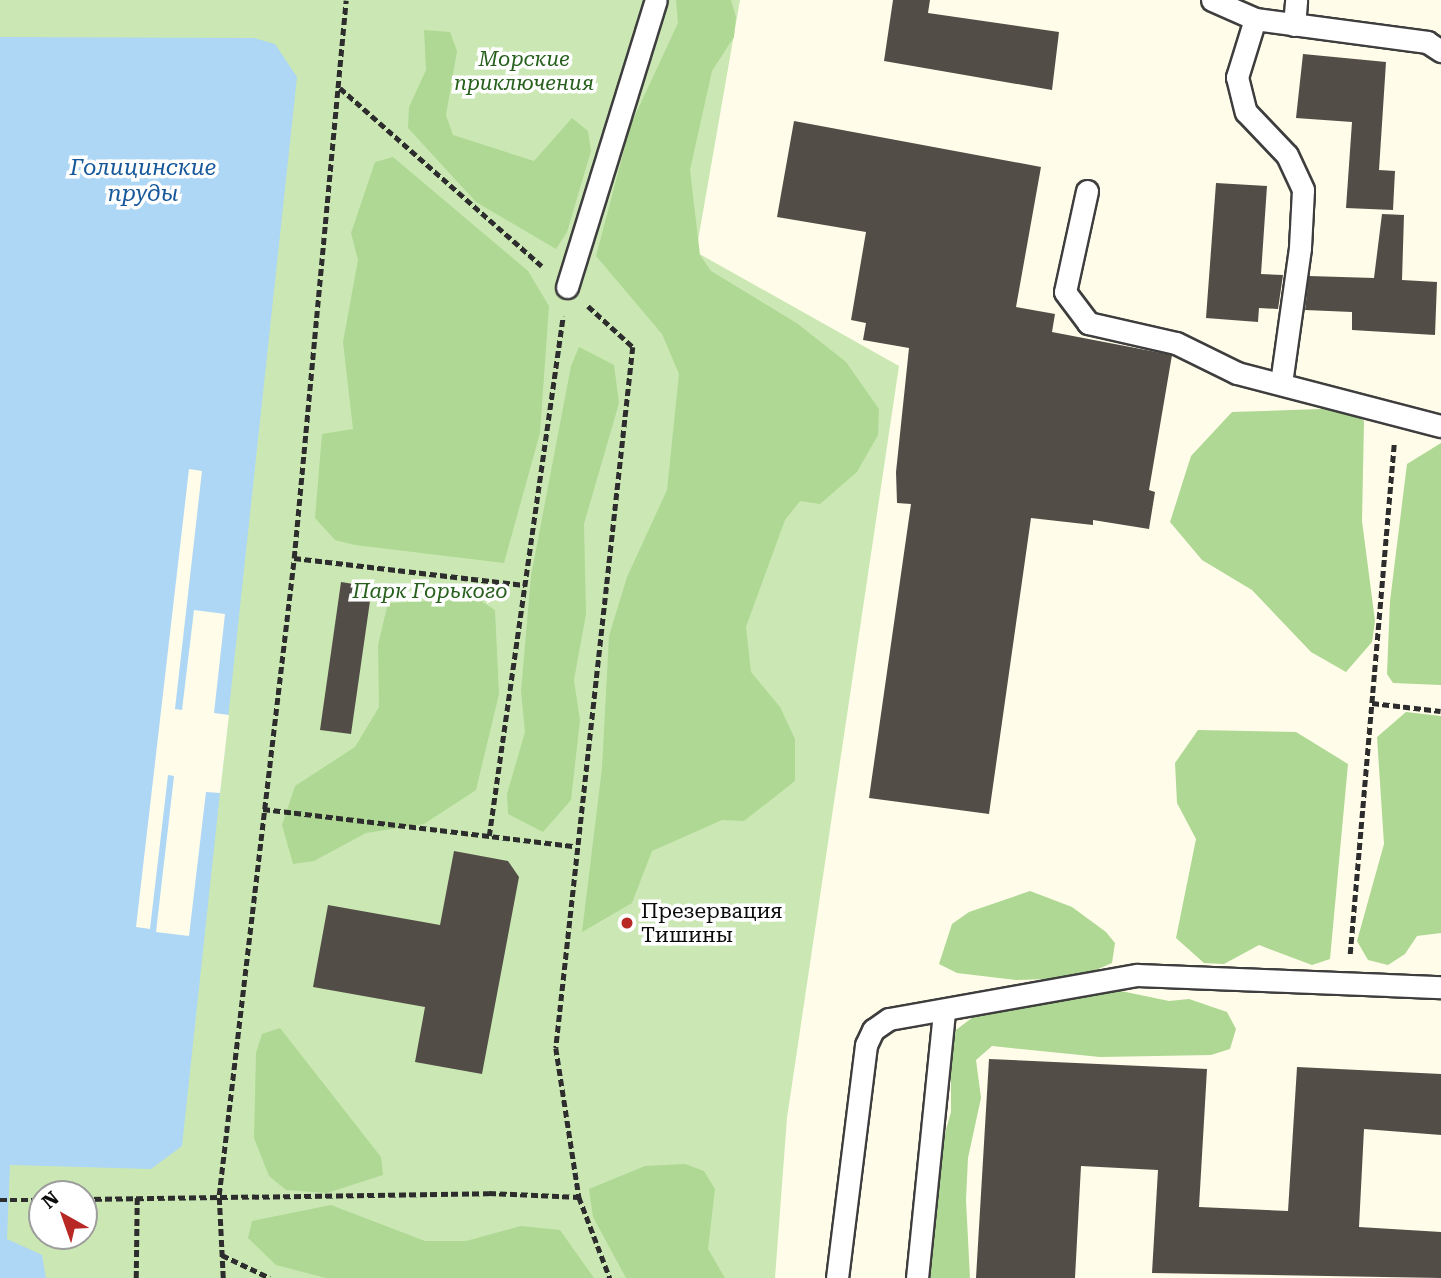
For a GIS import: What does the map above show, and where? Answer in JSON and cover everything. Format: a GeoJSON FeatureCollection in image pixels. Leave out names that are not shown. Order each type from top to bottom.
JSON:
{"type":"FeatureCollection","features":[{"type":"Feature","properties":{"kind":"lane"},"geometry":{"type":"LineString","coordinates":[[567,287],[656,0]]}},
{"type":"Feature","properties":{"kind":"lane"},"geometry":{"type":"LineString","coordinates":[[1212,0],[1255,19],[1427,42],[1441,51]]}},
{"type":"Feature","properties":{"kind":"lane"},"geometry":{"type":"LineString","coordinates":[[1294,25],[1296,0]]}},
{"type":"Feature","properties":{"kind":"lane"},"geometry":{"type":"LineString","coordinates":[[1255,19],[1237,77],[1246,112],[1287,155],[1303,190],[1300,248],[1281,384]]}},
{"type":"Feature","properties":{"kind":"lane"},"geometry":{"type":"LineString","coordinates":[[1087,191],[1066,292],[1088,323],[1176,343],[1237,373],[1441,426]]}},
{"type":"Feature","properties":{"kind":"lane"},"geometry":{"type":"LineString","coordinates":[[837,1278],[866,1045],[873,1030],[889,1019],[1138,975],[1441,987]]}},
{"type":"Feature","properties":{"kind":"lane"},"geometry":{"type":"LineString","coordinates":[[917,1278],[944,1010]]}},
{"type":"Feature","properties":{"kind":"path"},"geometry":{"type":"LineString","coordinates":[[223,1278],[219,1195],[262,809],[294,558],[340,88],[346,0]]}},
{"type":"Feature","properties":{"kind":"path"},"geometry":{"type":"LineString","coordinates":[[340,88],[633,347],[575,846],[556,1048],[579,1197],[610,1278]]}},
{"type":"Feature","properties":{"kind":"path"},"geometry":{"type":"LineString","coordinates":[[489,836],[567,287]]}},
{"type":"Feature","properties":{"kind":"path"},"geometry":{"type":"LineString","coordinates":[[1348,983],[1397,414]]}},
{"type":"Feature","properties":{"kind":"path"},"geometry":{"type":"LineString","coordinates":[[294,558],[524,585]]}},
{"type":"Feature","properties":{"kind":"path"},"geometry":{"type":"LineString","coordinates":[[1372,703],[1441,711]]}},
{"type":"Feature","properties":{"kind":"path"},"geometry":{"type":"LineString","coordinates":[[262,809],[575,846]]}},
{"type":"Feature","properties":{"kind":"path"},"geometry":{"type":"LineString","coordinates":[[98,1198],[489,1193],[579,1197]]}},
{"type":"Feature","properties":{"kind":"path"},"geometry":{"type":"LineString","coordinates":[[136,1278],[137,1197]]}},
{"type":"Feature","properties":{"kind":"path"},"geometry":{"type":"LineString","coordinates":[[0,1199],[28,1200]]}},
{"type":"Feature","properties":{"kind":"path"},"geometry":{"type":"LineString","coordinates":[[222,1255],[270,1278]]}},
{"type":"Feature","properties":{"kind":"green space","name":"Парк Горького"},"geometry":{"type":"Polygon","coordinates":[[[0,0],[740,0],[696,252],[899,366],[787,1118],[775,1278],[0,1278],[0,0]]]}},
{"type":"Feature","properties":{"kind":"green space"},"geometry":{"type":"Polygon","coordinates":[[[676,0],[731,0],[736,17],[734,37],[712,71],[690,170],[700,255],[711,271],[798,324],[846,362],[879,409],[878,435],[857,472],[820,504],[800,501],[785,520],[746,627],[751,672],[780,707],[795,739],[795,781],[744,821],[722,820],[652,851],[632,903],[582,932],[602,768],[609,636],[627,577],[667,490],[679,374],[662,334],[596,256],[631,124],[678,23],[676,0]]]}},
{"type":"Feature","properties":{"kind":"green space"},"geometry":{"type":"Polygon","coordinates":[[[424,30],[450,32],[457,51],[446,115],[453,135],[534,161],[572,118],[588,131],[591,151],[567,232],[556,249],[476,202],[408,128],[409,107],[426,70],[424,30]]]}},
{"type":"Feature","properties":{"kind":"green space"},"geometry":{"type":"Polygon","coordinates":[[[393,157],[528,271],[549,306],[540,433],[504,563],[355,545],[335,540],[315,518],[322,434],[353,429],[343,342],[358,260],[351,233],[375,162],[393,157]]]}},
{"type":"Feature","properties":{"kind":"green space"},"geometry":{"type":"Polygon","coordinates":[[[579,347],[614,365],[619,403],[584,524],[586,614],[574,680],[580,720],[571,800],[543,832],[508,814],[507,794],[525,732],[521,691],[531,576],[571,366],[579,347]]]}},
{"type":"Feature","properties":{"kind":"green space"},"geometry":{"type":"Polygon","coordinates":[[[1350,408],[1364,421],[1362,521],[1375,621],[1372,642],[1346,672],[1311,652],[1252,590],[1202,560],[1170,522],[1191,456],[1232,412],[1350,408]]]}},
{"type":"Feature","properties":{"kind":"green space"},"geometry":{"type":"Polygon","coordinates":[[[1441,443],[1441,685],[1393,683],[1387,674],[1390,601],[1407,464],[1441,443]]]}},
{"type":"Feature","properties":{"kind":"green space"},"geometry":{"type":"Polygon","coordinates":[[[478,599],[495,610],[499,694],[476,790],[424,824],[366,833],[314,861],[293,864],[282,825],[295,786],[355,747],[379,707],[378,645],[388,603],[478,599]]]}},
{"type":"Feature","properties":{"kind":"green space"},"geometry":{"type":"Polygon","coordinates":[[[1406,712],[1441,716],[1441,933],[1417,936],[1405,954],[1388,965],[1368,960],[1357,941],[1384,844],[1377,737],[1406,712]]]}},
{"type":"Feature","properties":{"kind":"green space"},"geometry":{"type":"Polygon","coordinates":[[[1198,730],[1296,732],[1348,764],[1330,959],[1312,965],[1259,945],[1224,964],[1204,963],[1176,938],[1196,839],[1177,803],[1175,763],[1198,730]]]}},
{"type":"Feature","properties":{"kind":"green space"},"geometry":{"type":"Polygon","coordinates":[[[1030,891],[1072,907],[1106,932],[1115,943],[1112,963],[1077,978],[1016,980],[957,973],[939,964],[952,924],[969,912],[1030,891]]]}},
{"type":"Feature","properties":{"kind":"green space"},"geometry":{"type":"Polygon","coordinates":[[[1116,990],[1169,1001],[1189,999],[1227,1012],[1236,1029],[1230,1049],[1211,1055],[1100,1057],[992,1046],[976,1060],[981,1098],[968,1158],[966,1200],[970,1278],[924,1278],[923,1211],[951,1112],[951,1052],[956,1030],[990,1004],[1116,990]]]}},
{"type":"Feature","properties":{"kind":"green space"},"geometry":{"type":"Polygon","coordinates":[[[280,1028],[381,1157],[383,1175],[327,1193],[286,1190],[269,1176],[254,1138],[256,1053],[262,1034],[280,1028]]]}},
{"type":"Feature","properties":{"kind":"green space"},"geometry":{"type":"Polygon","coordinates":[[[685,1164],[704,1171],[715,1189],[708,1249],[725,1278],[626,1278],[593,1217],[589,1189],[645,1166],[685,1164]]]}},
{"type":"Feature","properties":{"kind":"green space"},"geometry":{"type":"Polygon","coordinates":[[[331,1205],[425,1241],[466,1241],[521,1226],[560,1230],[594,1278],[326,1278],[276,1265],[248,1238],[252,1221],[331,1205]]]}},
{"type":"Feature","properties":{"kind":"water","name":"Голицинские пруды"},"geometry":{"type":"Polygon","coordinates":[[[0,37],[254,38],[275,44],[297,77],[182,1146],[151,1169],[10,1165],[7,1239],[42,1255],[46,1278],[0,1278],[0,37]]]}},
{"type":"Feature","properties":{"kind":"pier"},"geometry":{"type":"Polygon","coordinates":[[[189,469],[202,471],[175,709],[182,710],[194,610],[225,614],[214,713],[229,715],[220,793],[206,792],[189,936],[156,932],[174,776],[168,775],[150,929],[136,927],[189,469]]]}},
{"type":"Feature","properties":{"kind":"building"},"geometry":{"type":"Polygon","coordinates":[[[893,0],[930,0],[928,13],[1059,32],[1052,90],[884,61],[893,0]]]}},
{"type":"Feature","properties":{"kind":"building"},"geometry":{"type":"Polygon","coordinates":[[[1303,54],[1386,62],[1379,170],[1395,171],[1393,210],[1346,208],[1352,122],[1296,118],[1303,54]]]}},
{"type":"Feature","properties":{"kind":"building"},"geometry":{"type":"Polygon","coordinates":[[[794,121],[1041,167],[1016,307],[1055,314],[1052,332],[1172,355],[1149,490],[1155,492],[1149,529],[1093,520],[1093,525],[1031,518],[989,814],[869,798],[911,504],[897,503],[896,472],[909,348],[863,340],[866,323],[851,320],[866,232],[777,217],[794,121]]]}},
{"type":"Feature","properties":{"kind":"building"},"geometry":{"type":"Polygon","coordinates":[[[1216,183],[1267,186],[1261,274],[1283,275],[1278,309],[1259,308],[1258,322],[1206,318],[1216,183]]]}},
{"type":"Feature","properties":{"kind":"building"},"geometry":{"type":"Polygon","coordinates":[[[1382,214],[1404,215],[1402,280],[1437,282],[1435,335],[1352,330],[1352,312],[1305,310],[1309,276],[1374,278],[1382,214]]]}},
{"type":"Feature","properties":{"kind":"building"},"geometry":{"type":"Polygon","coordinates":[[[341,582],[372,587],[351,734],[320,730],[341,582]]]}},
{"type":"Feature","properties":{"kind":"building"},"geometry":{"type":"Polygon","coordinates":[[[454,851],[508,861],[519,877],[482,1074],[415,1062],[425,1007],[313,987],[328,905],[440,925],[454,851]]]}},
{"type":"Feature","properties":{"kind":"building"},"geometry":{"type":"Polygon","coordinates":[[[989,1059],[1207,1069],[1199,1207],[1288,1211],[1297,1067],[1441,1074],[1441,1135],[1364,1129],[1359,1227],[1441,1232],[1441,1278],[1152,1273],[1158,1170],[1081,1166],[1075,1278],[976,1278],[989,1059]]]}},
{"type":"Feature","properties":{"kind":"place","name":"Презервация Тишины"},"geometry":{"type":"Point","coordinates":[627,923]}},
{"type":"Feature","properties":{"kind":"park label","name":"Морские приключения"},"geometry":{"type":"Point","coordinates":[524,71]}}]}
